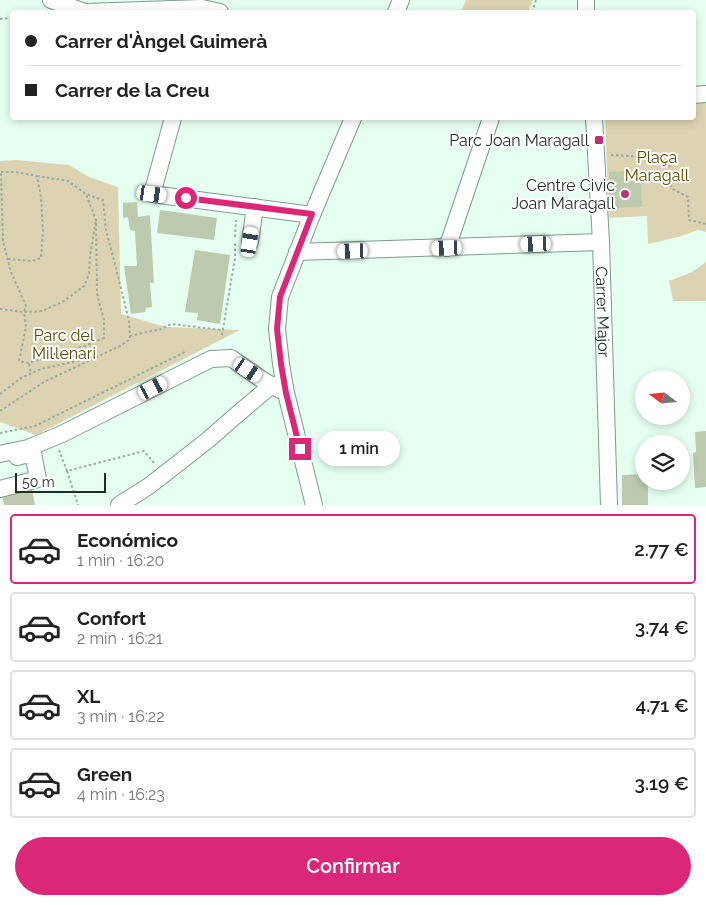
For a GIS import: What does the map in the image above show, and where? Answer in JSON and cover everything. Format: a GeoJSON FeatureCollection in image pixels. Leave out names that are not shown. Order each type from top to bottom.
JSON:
{"type":"FeatureCollection","features":[{"type":"Feature","properties":{"kind":"street"},"geometry":{"type":"LineString","coordinates":[[51,0],[80,10]]}},
{"type":"Feature","properties":{"kind":"street"},"geometry":{"type":"LineString","coordinates":[[133,10],[203,7]]}},
{"type":"Feature","properties":{"kind":"street"},"geometry":{"type":"LineString","coordinates":[[172,120],[152,194],[312,214]]}},
{"type":"Feature","properties":{"kind":"street"},"geometry":{"type":"LineString","coordinates":[[314,505],[279,389],[281,364],[277,329],[280,297],[312,214],[352,120]]}},
{"type":"Feature","properties":{"kind":"street"},"geometry":{"type":"LineString","coordinates":[[447,248],[490,120]]}},
{"type":"Feature","properties":{"kind":"street","name":"Carrer Major"},"geometry":{"type":"LineString","coordinates":[[594,120],[609,505]]}},
{"type":"Feature","properties":{"kind":"street"},"geometry":{"type":"LineString","coordinates":[[254,241],[260,208]]}},
{"type":"Feature","properties":{"kind":"street"},"geometry":{"type":"LineString","coordinates":[[297,252],[600,242]]}},
{"type":"Feature","properties":{"kind":"street"},"geometry":{"type":"LineString","coordinates":[[0,454],[28,448],[62,434],[134,391],[211,359],[231,358],[279,389]]}},
{"type":"Feature","properties":{"kind":"street"},"geometry":{"type":"LineString","coordinates":[[120,505],[279,389]]}},
{"type":"Feature","properties":{"kind":"street"},"geometry":{"type":"LineString","coordinates":[[0,461],[33,453],[38,479],[0,489]]}},
{"type":"Feature","properties":{"kind":"path"},"geometry":{"type":"LineString","coordinates":[[596,156],[669,158],[671,188],[688,196],[689,220],[706,224]]}},
{"type":"Feature","properties":{"kind":"path"},"geometry":{"type":"LineString","coordinates":[[0,411],[44,382],[120,346],[130,339],[129,321],[106,230],[103,200],[86,194],[68,181],[15,172],[0,172],[3,241],[11,272],[26,306],[24,312],[26,327],[19,361],[29,362],[85,346],[104,338],[104,320],[97,294],[96,220],[86,194]]}},
{"type":"Feature","properties":{"kind":"path"},"geometry":{"type":"LineString","coordinates":[[8,259],[32,261],[41,258],[43,230],[41,197],[37,176]]}},
{"type":"Feature","properties":{"kind":"path"},"geometry":{"type":"LineString","coordinates":[[222,335],[235,258],[236,205]]}},
{"type":"Feature","properties":{"kind":"path"},"geometry":{"type":"LineString","coordinates":[[0,309],[24,312],[42,311],[64,301],[84,286],[89,274],[96,220]]}},
{"type":"Feature","properties":{"kind":"path"},"geometry":{"type":"LineString","coordinates":[[130,336],[161,329],[171,324],[222,330]]}},
{"type":"Feature","properties":{"kind":"path"},"geometry":{"type":"LineString","coordinates":[[0,432],[35,426],[185,352]]}},
{"type":"Feature","properties":{"kind":"path"},"geometry":{"type":"LineString","coordinates":[[0,394],[20,378],[41,369],[96,357]]}},
{"type":"Feature","properties":{"kind":"path"},"geometry":{"type":"LineString","coordinates":[[29,362],[31,374]]}},
{"type":"Feature","properties":{"kind":"path"},"geometry":{"type":"LineString","coordinates":[[57,445],[78,505]]}},
{"type":"Feature","properties":{"kind":"path"},"geometry":{"type":"LineString","coordinates":[[67,471],[144,450],[163,474]]}},
{"type":"Feature","properties":{"kind":"green space"},"geometry":{"type":"Polygon","coordinates":[[[466,0],[533,0],[529,10],[462,10],[466,0]]]}},
{"type":"Feature","properties":{"kind":"green space","name":"Plaça Maragall"},"geometry":{"type":"Polygon","coordinates":[[[696,100],[706,100],[706,232],[698,230],[648,244],[647,216],[609,218],[605,120],[696,120],[696,100]]]}},
{"type":"Feature","properties":{"kind":"green space","name":"Parc del Mil·lenari"},"geometry":{"type":"Polygon","coordinates":[[[16,160],[69,165],[89,177],[118,187],[121,314],[166,327],[240,330],[36,435],[0,422],[0,161],[16,160]]]}},
{"type":"Feature","properties":{"kind":"green space"},"geometry":{"type":"Polygon","coordinates":[[[706,262],[706,301],[673,301],[669,281],[692,272],[706,262]]]}},
{"type":"Feature","properties":{"kind":"building","name":"Centre Civic Joan Maragall"},"geometry":{"type":"Polygon","coordinates":[[[640,170],[642,207],[610,208],[609,172],[640,170]]]}},
{"type":"Feature","properties":{"kind":"building"},"geometry":{"type":"Polygon","coordinates":[[[137,202],[138,217],[150,215],[154,283],[150,283],[152,307],[146,308],[145,312],[131,314],[124,266],[137,266],[135,231],[130,230],[128,217],[123,218],[123,203],[137,202]]]}},
{"type":"Feature","properties":{"kind":"building"},"geometry":{"type":"Polygon","coordinates":[[[160,210],[217,218],[214,240],[157,233],[160,210]]]}},
{"type":"Feature","properties":{"kind":"building"},"geometry":{"type":"Polygon","coordinates":[[[195,250],[230,255],[220,324],[197,320],[198,313],[185,312],[195,250]]]}},
{"type":"Feature","properties":{"kind":"building"},"geometry":{"type":"Polygon","coordinates":[[[706,431],[706,487],[695,488],[693,453],[696,452],[695,432],[706,431]]]}},
{"type":"Feature","properties":{"kind":"building"},"geometry":{"type":"Polygon","coordinates":[[[635,474],[635,490],[648,490],[648,505],[622,505],[622,475],[635,474]]]}},
{"type":"Feature","properties":{"kind":"building"},"geometry":{"type":"Polygon","coordinates":[[[31,484],[35,505],[4,505],[2,492],[31,484]]]}},
{"type":"Feature","properties":{"kind":"place","name":"Parc Joan Maragall"},"geometry":{"type":"Point","coordinates":[599,140]}},
{"type":"Feature","properties":{"kind":"place","name":"Centre Civic Joan Maragall"},"geometry":{"type":"Point","coordinates":[625,194]}},
{"type":"Feature","properties":{"kind":"route"},"geometry":{"type":"LineString","coordinates":[[186,198],[312,214],[280,297],[277,329],[286,393],[300,449]]}}]}
